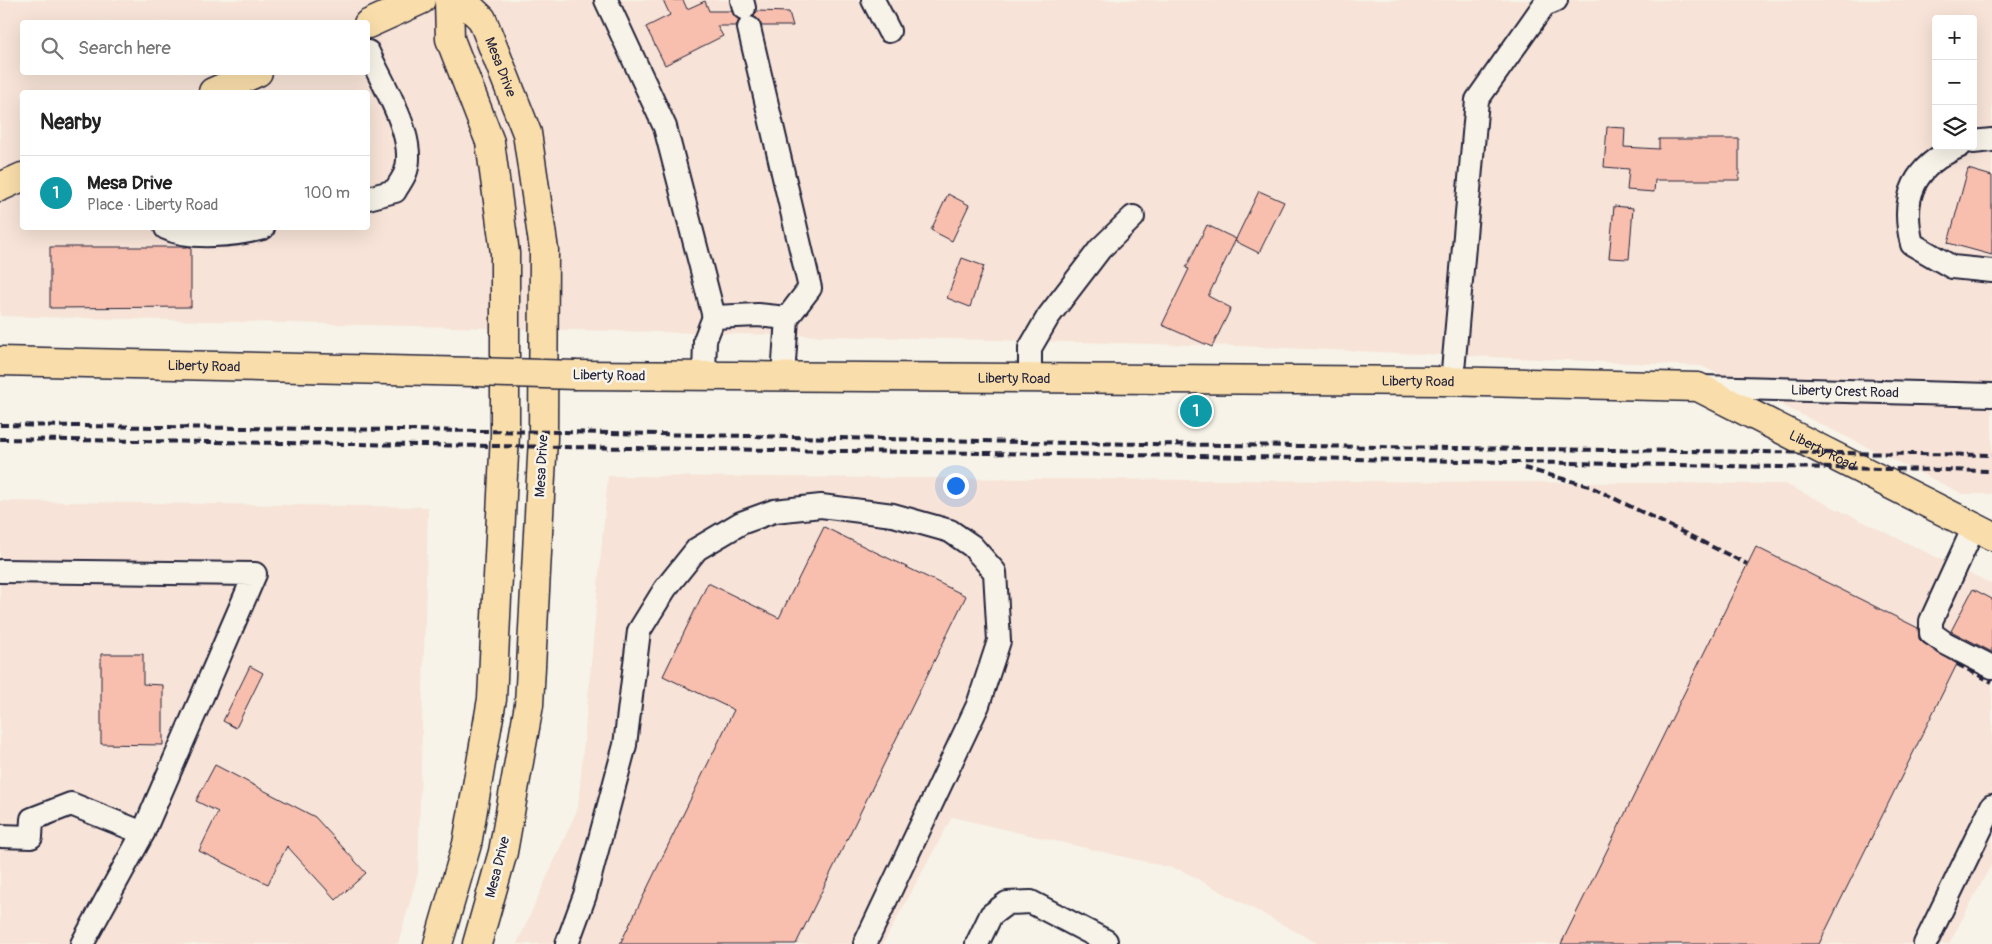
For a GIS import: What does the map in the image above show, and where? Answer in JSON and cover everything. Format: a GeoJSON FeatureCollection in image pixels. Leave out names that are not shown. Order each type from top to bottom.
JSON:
{"type":"FeatureCollection","features":[{"type":"Feature","properties":{"kind":"main road"},"geometry":{"type":"LineString","coordinates":[[370,23],[421,0]]}},
{"type":"Feature","properties":{"kind":"main road"},"geometry":{"type":"LineString","coordinates":[[438,944],[467,844],[492,699],[505,434],[506,252],[490,142],[450,39],[449,0]]}},
{"type":"Feature","properties":{"kind":"main road","name":"Mesa Drive"},"geometry":{"type":"LineString","coordinates":[[462,0],[482,19],[527,133],[544,250],[543,438],[529,705],[503,852],[477,944]]}},
{"type":"Feature","properties":{"kind":"main road"},"geometry":{"type":"LineString","coordinates":[[218,90],[251,75]]}},
{"type":"Feature","properties":{"kind":"main road"},"geometry":{"type":"LineString","coordinates":[[0,187],[20,178]]}},
{"type":"Feature","properties":{"kind":"main road","name":"Liberty Road"},"geometry":{"type":"LineString","coordinates":[[0,362],[704,376],[1452,382],[1698,387],[1983,531]]}},
{"type":"Feature","properties":{"kind":"street"},"geometry":{"type":"LineString","coordinates":[[606,0],[665,127],[714,317],[705,340],[704,376]]}},
{"type":"Feature","properties":{"kind":"street"},"geometry":{"type":"LineString","coordinates":[[872,0],[889,31]]}},
{"type":"Feature","properties":{"kind":"street"},"geometry":{"type":"LineString","coordinates":[[1452,382],[1477,100],[1544,5],[1556,0]]}},
{"type":"Feature","properties":{"kind":"street"},"geometry":{"type":"LineString","coordinates":[[745,12],[810,288],[787,318],[783,376]]}},
{"type":"Feature","properties":{"kind":"street"},"geometry":{"type":"LineString","coordinates":[[370,56],[398,116],[408,150],[406,171],[395,191],[370,197]]}},
{"type":"Feature","properties":{"kind":"street"},"geometry":{"type":"LineString","coordinates":[[1977,142],[1992,140]]}},
{"type":"Feature","properties":{"kind":"street"},"geometry":{"type":"LineString","coordinates":[[1951,150],[1939,155],[1921,171],[1913,186],[1907,225],[1912,244],[1952,267],[1992,271]]}},
{"type":"Feature","properties":{"kind":"street"},"geometry":{"type":"LineString","coordinates":[[1030,379],[1030,348],[1048,318],[1100,249],[1133,217]]}},
{"type":"Feature","properties":{"kind":"street"},"geometry":{"type":"LineString","coordinates":[[170,230],[179,234],[243,233],[255,230]]}},
{"type":"Feature","properties":{"kind":"street"},"geometry":{"type":"LineString","coordinates":[[714,317],[758,315],[787,318]]}},
{"type":"Feature","properties":{"kind":"street","name":"Liberty Crest Road"},"geometry":{"type":"LineString","coordinates":[[1698,387],[1992,395]]}},
{"type":"Feature","properties":{"kind":"street"},"geometry":{"type":"LineString","coordinates":[[567,944],[585,895],[625,745],[639,630],[666,588],[696,549],[741,523],[774,511],[821,506],[893,514],[950,531],[972,546],[995,572],[999,641],[978,705],[865,944]]}},
{"type":"Feature","properties":{"kind":"street"},"geometry":{"type":"LineString","coordinates":[[1983,531],[1931,622],[1931,633],[1945,643],[1992,667]]}},
{"type":"Feature","properties":{"kind":"street"},"geometry":{"type":"LineString","coordinates":[[0,571],[255,574],[143,833],[82,944]]}},
{"type":"Feature","properties":{"kind":"street"},"geometry":{"type":"LineString","coordinates":[[0,836],[30,836],[32,820],[71,804],[143,833]]}},
{"type":"Feature","properties":{"kind":"street"},"geometry":{"type":"LineString","coordinates":[[1925,944],[1992,806]]}},
{"type":"Feature","properties":{"kind":"street"},"geometry":{"type":"LineString","coordinates":[[977,944],[991,915],[1007,903],[1015,902],[1031,902],[1107,943]]}},
{"type":"Feature","properties":{"kind":"shaded area"},"geometry":{"type":"Polygon","coordinates":[[[0,0],[1992,0],[1992,494],[1963,494],[1702,366],[1239,346],[0,316],[0,0]]]}},
{"type":"Feature","properties":{"kind":"shaded area"},"geometry":{"type":"Polygon","coordinates":[[[608,476],[1785,484],[1992,584],[1992,863],[1949,944],[1319,944],[1181,870],[952,817],[883,944],[517,944],[578,808],[608,476]]]}},
{"type":"Feature","properties":{"kind":"shaded area"},"geometry":{"type":"Polygon","coordinates":[[[0,501],[428,507],[418,873],[398,944],[0,944],[0,501]]]}},
{"type":"Feature","properties":{"kind":"building"},"geometry":{"type":"Polygon","coordinates":[[[663,0],[683,0],[687,9],[705,1],[709,11],[731,11],[739,20],[736,26],[717,26],[723,36],[665,65],[646,27],[670,15],[663,0]]]}},
{"type":"Feature","properties":{"kind":"building"},"geometry":{"type":"Polygon","coordinates":[[[757,11],[789,12],[793,26],[762,26],[754,16],[757,11]]]}},
{"type":"Feature","properties":{"kind":"building"},"geometry":{"type":"Polygon","coordinates":[[[1607,127],[1625,128],[1624,147],[1659,149],[1659,139],[1739,139],[1739,180],[1655,180],[1654,192],[1627,190],[1629,169],[1604,167],[1607,127]]]}},
{"type":"Feature","properties":{"kind":"building"},"geometry":{"type":"Polygon","coordinates":[[[1968,169],[1992,176],[1992,255],[1948,243],[1968,169]]]}},
{"type":"Feature","properties":{"kind":"building"},"geometry":{"type":"Polygon","coordinates":[[[1259,191],[1284,202],[1259,253],[1235,241],[1259,191]]]}},
{"type":"Feature","properties":{"kind":"building"},"geometry":{"type":"Polygon","coordinates":[[[948,194],[969,205],[952,241],[931,230],[948,194]]]}},
{"type":"Feature","properties":{"kind":"building"},"geometry":{"type":"Polygon","coordinates":[[[1614,206],[1633,208],[1629,259],[1609,258],[1614,206]]]}},
{"type":"Feature","properties":{"kind":"building"},"geometry":{"type":"Polygon","coordinates":[[[1207,225],[1236,239],[1208,296],[1231,308],[1212,347],[1162,325],[1189,269],[1186,268],[1207,225]]]}},
{"type":"Feature","properties":{"kind":"building"},"geometry":{"type":"Polygon","coordinates":[[[50,247],[191,247],[191,307],[50,308],[50,247]]]}},
{"type":"Feature","properties":{"kind":"building"},"geometry":{"type":"Polygon","coordinates":[[[962,258],[984,266],[970,307],[947,298],[962,258]]]}},
{"type":"Feature","properties":{"kind":"building"},"geometry":{"type":"Polygon","coordinates":[[[824,527],[966,596],[796,944],[620,944],[734,710],[663,676],[708,583],[779,618],[824,527]]]}},
{"type":"Feature","properties":{"kind":"building"},"geometry":{"type":"Polygon","coordinates":[[[1756,547],[1918,628],[1919,639],[1923,643],[1957,664],[1819,944],[1561,944],[1756,547]]]}},
{"type":"Feature","properties":{"kind":"building"},"geometry":{"type":"Polygon","coordinates":[[[1973,589],[1992,599],[1992,652],[1951,631],[1973,589]]]}},
{"type":"Feature","properties":{"kind":"building"},"geometry":{"type":"Polygon","coordinates":[[[101,654],[143,654],[143,684],[163,685],[163,745],[101,744],[101,654]]]}},
{"type":"Feature","properties":{"kind":"building"},"geometry":{"type":"Polygon","coordinates":[[[250,666],[263,673],[236,728],[223,721],[250,666]]]}},
{"type":"Feature","properties":{"kind":"building"},"geometry":{"type":"Polygon","coordinates":[[[215,765],[315,817],[366,873],[336,900],[287,846],[268,884],[199,851],[218,812],[196,801],[215,765]]]}},
{"type":"Feature","properties":{"kind":"railway"},"geometry":{"type":"LineString","coordinates":[[0,425],[562,432],[1071,443],[1992,455]]}},
{"type":"Feature","properties":{"kind":"railway"},"geometry":{"type":"LineString","coordinates":[[0,439],[1195,456],[1992,471]]}},
{"type":"Feature","properties":{"kind":"railway"},"geometry":{"type":"LineString","coordinates":[[1524,468],[1589,486],[1747,564]]}},
{"type":"Feature","properties":{"kind":"railway"},"geometry":{"type":"LineString","coordinates":[[1957,664],[1992,682]]}},
{"type":"Feature","properties":{"kind":"place","name":"Mesa Drive"},"geometry":{"type":"Point","coordinates":[1196,411]}}]}
